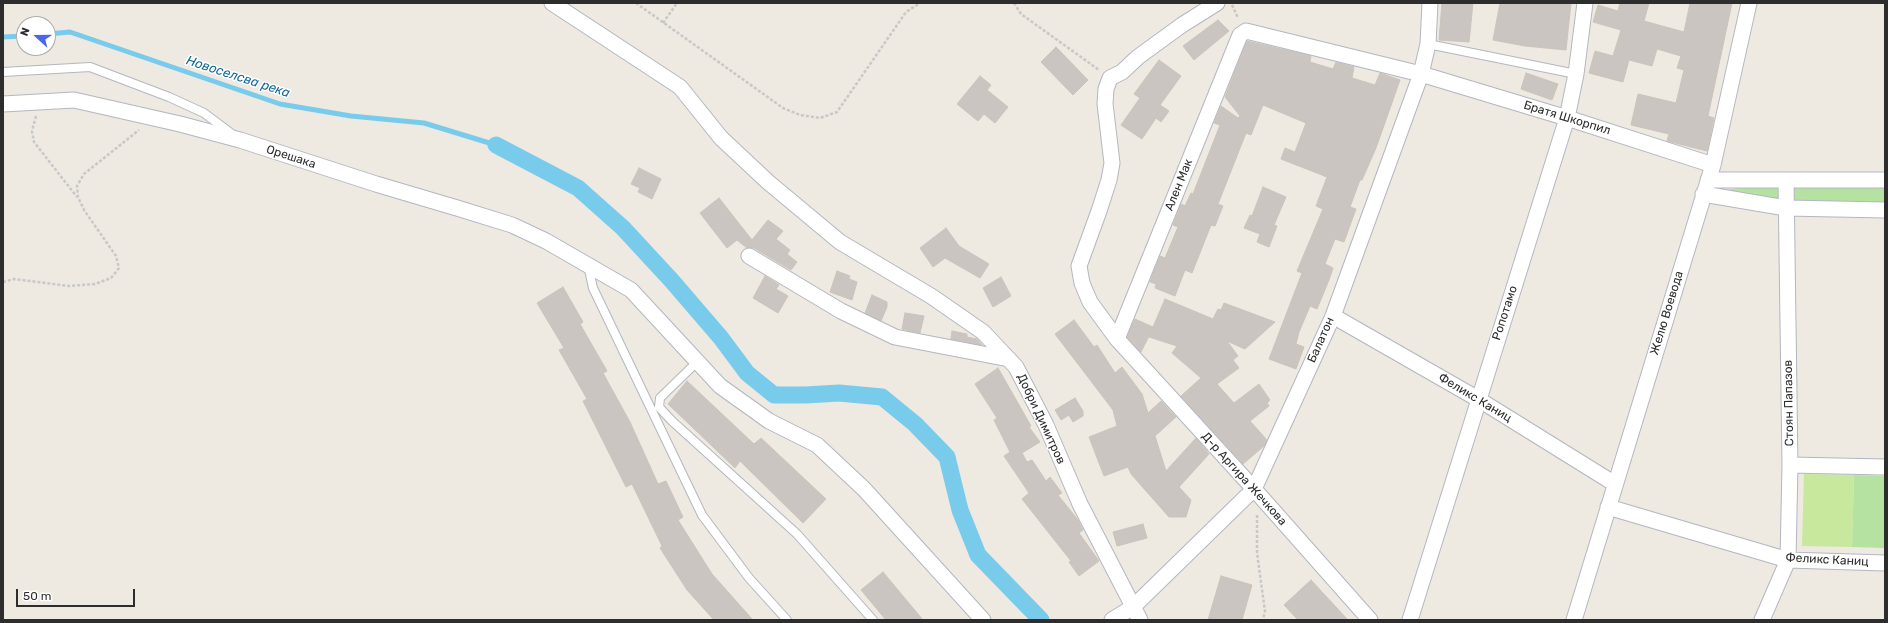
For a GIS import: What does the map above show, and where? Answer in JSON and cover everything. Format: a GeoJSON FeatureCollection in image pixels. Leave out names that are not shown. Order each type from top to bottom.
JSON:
{"type":"FeatureCollection","features":[{"type":"Feature","properties":{"kind":"street","name":"Добри Димитров"},"geometry":{"type":"LineString","coordinates":[[552,3],[680,87],[721,138],[768,182],[840,242],[931,296],[983,332],[1009,359],[1016,367],[1046,425],[1080,504],[1136,614]]}},
{"type":"Feature","properties":{"kind":"street"},"geometry":{"type":"LineString","coordinates":[[1110,78],[1122,72],[1138,57],[1182,25],[1217,3]]}},
{"type":"Feature","properties":{"kind":"street","name":"Балатон"},"geometry":{"type":"LineString","coordinates":[[1112,620],[1136,614],[1254,489],[1333,316],[1421,74],[1428,44],[1430,3]]}},
{"type":"Feature","properties":{"kind":"street","name":"Ропотамо"},"geometry":{"type":"LineString","coordinates":[[1410,620],[1567,118],[1576,74],[1585,3]]}},
{"type":"Feature","properties":{"kind":"street","name":"Желю Воевода"},"geometry":{"type":"LineString","coordinates":[[1574,620],[1713,165],[1749,3]]}},
{"type":"Feature","properties":{"kind":"street","name":"Братя Шкорпил"},"geometry":{"type":"LineString","coordinates":[[1244,32],[1251,31],[1421,74],[1567,118],[1713,165]]}},
{"type":"Feature","properties":{"kind":"street","name":"Ален Мак"},"geometry":{"type":"LineString","coordinates":[[1117,339],[1240,35],[1244,32]]}},
{"type":"Feature","properties":{"kind":"street","name":"Д-р Аргира Жечкова"},"geometry":{"type":"LineString","coordinates":[[1110,78],[1106,89],[1105,104],[1112,163],[1109,180],[1079,266],[1082,283],[1090,302],[1117,339],[1254,489],[1370,620]]}},
{"type":"Feature","properties":{"kind":"street","name":"Орешака"},"geometry":{"type":"LineString","coordinates":[[3,104],[74,100],[240,140],[512,226],[588,264],[631,290],[720,386],[769,421],[817,445],[864,489],[983,620]]}},
{"type":"Feature","properties":{"kind":"street"},"geometry":{"type":"LineString","coordinates":[[1708,180],[1885,180]]}},
{"type":"Feature","properties":{"kind":"street","name":"Стоян Папазов"},"geometry":{"type":"LineString","coordinates":[[1762,620],[1788,560],[1790,465],[1786,180]]}},
{"type":"Feature","properties":{"kind":"street"},"geometry":{"type":"LineString","coordinates":[[1703,194],[1786,208],[1885,210]]}},
{"type":"Feature","properties":{"kind":"street"},"geometry":{"type":"LineString","coordinates":[[749,256],[841,311],[895,337],[1009,359]]}},
{"type":"Feature","properties":{"kind":"street","name":"Феликс Каниц"},"geometry":{"type":"LineString","coordinates":[[1333,316],[1478,399],[1616,484]]}},
{"type":"Feature","properties":{"kind":"street"},"geometry":{"type":"LineString","coordinates":[[1790,465],[1885,467]]}},
{"type":"Feature","properties":{"kind":"street","name":"Феликс Каниц"},"geometry":{"type":"LineString","coordinates":[[1608,507],[1788,560],[1885,563]]}},
{"type":"Feature","properties":{"kind":"lane"},"geometry":{"type":"LineString","coordinates":[[1428,44],[1576,74]]}},
{"type":"Feature","properties":{"kind":"lane"},"geometry":{"type":"LineString","coordinates":[[3,72],[90,67],[169,97],[204,113],[240,140]]}},
{"type":"Feature","properties":{"kind":"lane"},"geometry":{"type":"LineString","coordinates":[[588,264],[593,288],[702,515],[749,578],[787,620]]}},
{"type":"Feature","properties":{"kind":"lane"},"geometry":{"type":"LineString","coordinates":[[698,361],[660,398],[659,406],[672,421],[797,534],[873,620]]}},
{"type":"Feature","properties":{"kind":"path"},"geometry":{"type":"LineString","coordinates":[[636,3],[783,108],[800,114],[820,118],[837,112],[906,12],[920,3]]}},
{"type":"Feature","properties":{"kind":"path"},"geometry":{"type":"LineString","coordinates":[[663,23],[677,3]]}},
{"type":"Feature","properties":{"kind":"path"},"geometry":{"type":"LineString","coordinates":[[1014,3],[1021,14],[1110,78]]}},
{"type":"Feature","properties":{"kind":"path"},"geometry":{"type":"LineString","coordinates":[[3,282],[14,279],[69,286],[95,284],[111,278],[119,268],[116,256],[78,197],[34,142],[32,131],[42,101]]}},
{"type":"Feature","properties":{"kind":"path"},"geometry":{"type":"LineString","coordinates":[[78,197],[77,186],[84,174],[153,118]]}},
{"type":"Feature","properties":{"kind":"path"},"geometry":{"type":"LineString","coordinates":[[1254,489],[1257,508],[1257,553],[1265,611],[1263,620]]}},
{"type":"Feature","properties":{"kind":"green space"},"geometry":{"type":"Polygon","coordinates":[[[1786,180],[1885,180],[1885,210],[1703,194],[1786,180]]]}},
{"type":"Feature","properties":{"kind":"green space"},"geometry":{"type":"Polygon","coordinates":[[[1804,474],[1854,475],[1852,547],[1802,546],[1804,474]]]}},
{"type":"Feature","properties":{"kind":"green space"},"geometry":{"type":"Polygon","coordinates":[[[1854,475],[1885,476],[1885,548],[1852,547],[1854,475]]]}},
{"type":"Feature","properties":{"kind":"building"},"geometry":{"type":"Polygon","coordinates":[[[1442,3],[1473,3],[1469,42],[1439,40],[1442,3]]]}},
{"type":"Feature","properties":{"kind":"building"},"geometry":{"type":"Polygon","coordinates":[[[1500,3],[1571,3],[1566,50],[1525,46],[1493,40],[1500,3]]]}},
{"type":"Feature","properties":{"kind":"building"},"geometry":{"type":"Polygon","coordinates":[[[1620,3],[1649,3],[1644,21],[1684,32],[1690,3],[1732,3],[1708,116],[1714,118],[1707,151],[1667,141],[1669,134],[1631,125],[1638,94],[1676,103],[1684,70],[1677,68],[1681,56],[1657,49],[1652,66],[1629,60],[1623,82],[1589,73],[1595,51],[1613,56],[1621,30],[1593,22],[1598,5],[1618,11],[1620,3]]]}},
{"type":"Feature","properties":{"kind":"building"},"geometry":{"type":"Polygon","coordinates":[[[1218,20],[1229,31],[1194,60],[1183,46],[1218,20]]]}},
{"type":"Feature","properties":{"kind":"building"},"geometry":{"type":"Polygon","coordinates":[[[1247,41],[1311,56],[1310,62],[1333,69],[1336,62],[1354,67],[1352,78],[1375,85],[1380,73],[1400,80],[1376,148],[1362,180],[1360,180],[1350,207],[1356,209],[1344,242],[1335,239],[1325,264],[1333,268],[1329,280],[1317,309],[1310,306],[1299,332],[1296,344],[1304,347],[1296,369],[1269,359],[1302,273],[1297,271],[1323,209],[1316,206],[1327,177],[1281,159],[1285,148],[1295,152],[1306,123],[1263,105],[1251,135],[1246,133],[1218,204],[1223,206],[1215,226],[1211,225],[1192,273],[1185,270],[1175,296],[1155,288],[1156,284],[1150,282],[1160,256],[1165,258],[1178,227],[1173,225],[1181,204],[1185,206],[1191,193],[1193,194],[1220,125],[1214,123],[1221,106],[1238,118],[1240,116],[1225,97],[1247,41]]]}},
{"type":"Feature","properties":{"kind":"building"},"geometry":{"type":"Polygon","coordinates":[[[1056,47],[1088,80],[1073,95],[1041,62],[1056,47]]]}},
{"type":"Feature","properties":{"kind":"building"},"geometry":{"type":"Polygon","coordinates":[[[1159,60],[1181,76],[1160,105],[1169,111],[1161,122],[1156,118],[1142,139],[1121,125],[1140,98],[1134,94],[1159,60]]]}},
{"type":"Feature","properties":{"kind":"building"},"geometry":{"type":"Polygon","coordinates":[[[1526,73],[1558,84],[1552,100],[1521,89],[1526,73]]]}},
{"type":"Feature","properties":{"kind":"building"},"geometry":{"type":"Polygon","coordinates":[[[980,76],[991,85],[987,90],[1008,107],[995,123],[984,114],[978,121],[957,104],[980,76]]]}},
{"type":"Feature","properties":{"kind":"building"},"geometry":{"type":"Polygon","coordinates":[[[639,168],[661,179],[652,199],[638,192],[640,188],[631,184],[639,168]]]}},
{"type":"Feature","properties":{"kind":"building"},"geometry":{"type":"Polygon","coordinates":[[[1263,187],[1286,197],[1274,225],[1277,226],[1269,247],[1257,242],[1260,234],[1244,228],[1250,215],[1252,216],[1263,187]]]}},
{"type":"Feature","properties":{"kind":"building"},"geometry":{"type":"Polygon","coordinates":[[[719,198],[752,240],[768,220],[783,231],[776,239],[790,250],[787,254],[797,262],[791,270],[754,248],[747,248],[737,240],[727,248],[700,213],[719,198]]]}},
{"type":"Feature","properties":{"kind":"building"},"geometry":{"type":"Polygon","coordinates":[[[946,228],[959,246],[989,264],[980,278],[945,258],[933,267],[920,248],[946,228]]]}},
{"type":"Feature","properties":{"kind":"building"},"geometry":{"type":"Polygon","coordinates":[[[837,271],[850,276],[849,279],[857,282],[852,300],[830,292],[837,271]]]}},
{"type":"Feature","properties":{"kind":"building"},"geometry":{"type":"Polygon","coordinates":[[[765,276],[779,285],[776,289],[788,296],[778,313],[753,298],[765,276]]]}},
{"type":"Feature","properties":{"kind":"building"},"geometry":{"type":"Polygon","coordinates":[[[1001,277],[1011,296],[993,307],[983,288],[1001,277]]]}},
{"type":"Feature","properties":{"kind":"building"},"geometry":{"type":"Polygon","coordinates":[[[563,287],[583,322],[580,324],[607,371],[603,373],[630,422],[658,484],[666,481],[683,517],[678,520],[712,574],[753,620],[714,620],[687,590],[660,548],[662,546],[632,484],[626,487],[583,401],[587,399],[559,350],[564,348],[537,303],[563,287]]]}},
{"type":"Feature","properties":{"kind":"building"},"geometry":{"type":"Polygon","coordinates":[[[872,295],[887,302],[887,307],[881,321],[865,313],[872,295]]]}},
{"type":"Feature","properties":{"kind":"building"},"geometry":{"type":"Polygon","coordinates":[[[1165,299],[1213,319],[1218,309],[1221,310],[1224,303],[1275,322],[1245,349],[1227,341],[1238,356],[1233,360],[1239,368],[1217,384],[1234,403],[1259,384],[1270,400],[1267,403],[1269,406],[1250,421],[1267,440],[1264,446],[1243,464],[1181,396],[1201,378],[1172,353],[1177,346],[1149,337],[1152,330],[1141,352],[1127,337],[1135,319],[1153,327],[1165,299]]]}},
{"type":"Feature","properties":{"kind":"building"},"geometry":{"type":"Polygon","coordinates":[[[905,313],[924,316],[920,333],[902,329],[905,313]]]}},
{"type":"Feature","properties":{"kind":"building"},"geometry":{"type":"Polygon","coordinates":[[[1074,320],[1094,347],[1097,345],[1115,373],[1122,367],[1142,394],[1148,413],[1161,401],[1176,417],[1155,436],[1166,471],[1196,438],[1209,454],[1179,487],[1191,500],[1186,517],[1169,517],[1131,474],[1128,467],[1104,476],[1089,437],[1117,426],[1113,410],[1055,334],[1074,320]]]}},
{"type":"Feature","properties":{"kind":"building"},"geometry":{"type":"Polygon","coordinates":[[[952,331],[967,334],[967,337],[977,339],[982,345],[951,339],[952,331]]]}},
{"type":"Feature","properties":{"kind":"building"},"geometry":{"type":"Polygon","coordinates":[[[998,368],[1031,426],[1029,427],[1040,442],[1022,453],[1027,462],[1032,460],[1046,481],[1050,477],[1062,493],[1058,495],[1078,520],[1083,530],[1079,533],[1099,561],[1079,576],[1069,562],[1071,561],[1022,499],[1029,493],[1004,456],[1010,452],[994,420],[997,418],[975,384],[998,368]]]}},
{"type":"Feature","properties":{"kind":"building"},"geometry":{"type":"Polygon","coordinates":[[[687,381],[754,444],[761,438],[826,499],[803,523],[740,461],[735,468],[668,404],[687,381]]]}},
{"type":"Feature","properties":{"kind":"building"},"geometry":{"type":"Polygon","coordinates":[[[1075,398],[1083,411],[1083,416],[1073,422],[1069,415],[1061,420],[1055,410],[1075,398]]]}},
{"type":"Feature","properties":{"kind":"building"},"geometry":{"type":"Polygon","coordinates":[[[1143,524],[1147,538],[1117,546],[1113,532],[1143,524]]]}},
{"type":"Feature","properties":{"kind":"building"},"geometry":{"type":"Polygon","coordinates":[[[883,572],[923,620],[886,620],[861,590],[883,572]]]}},
{"type":"Feature","properties":{"kind":"building"},"geometry":{"type":"Polygon","coordinates":[[[1221,576],[1252,585],[1242,620],[1208,620],[1221,576]]]}},
{"type":"Feature","properties":{"kind":"building"},"geometry":{"type":"Polygon","coordinates":[[[1311,580],[1348,620],[1298,620],[1284,605],[1311,580]]]}},
{"type":"Feature","properties":{"kind":"waterway","name":"Новоселсва река"},"geometry":{"type":"LineString","coordinates":[[56,33],[70,32],[280,104],[351,116],[424,123],[496,145]]}},
{"type":"Feature","properties":{"kind":"waterway","name":"Новоселсва река"},"geometry":{"type":"LineString","coordinates":[[3,37],[16,36]]}},
{"type":"Feature","properties":{"kind":"waterway"},"geometry":{"type":"LineString","coordinates":[[496,145],[578,188],[623,228],[672,281],[721,338],[747,373],[774,395],[839,393],[882,397],[915,424],[947,457],[960,510],[978,555],[1041,620]]}}]}
